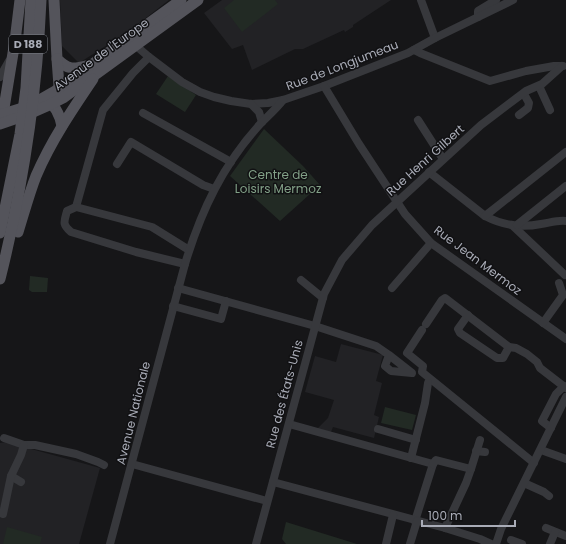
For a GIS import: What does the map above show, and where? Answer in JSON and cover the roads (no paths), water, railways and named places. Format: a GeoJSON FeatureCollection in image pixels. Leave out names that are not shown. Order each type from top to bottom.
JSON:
{"type":"FeatureCollection","features":[{"type":"Feature","properties":{"kind":"main road"},"geometry":{"type":"LineString","coordinates":[[3,118],[20,0]]}},
{"type":"Feature","properties":{"kind":"main road","name":"D 188"},"geometry":{"type":"LineString","coordinates":[[0,279],[8,249],[25,165],[26,88],[31,0]]}},
{"type":"Feature","properties":{"kind":"main road","name":"D 188"},"geometry":{"type":"LineString","coordinates":[[0,233],[36,82],[41,0]]}},
{"type":"Feature","properties":{"kind":"main road"},"geometry":{"type":"LineString","coordinates":[[3,118],[29,106],[48,101],[59,86],[54,0]]}},
{"type":"Feature","properties":{"kind":"main road","name":"Avenue de l'Europe"},"geometry":{"type":"LineString","coordinates":[[3,118],[73,91],[96,68],[181,0]]}},
{"type":"Feature","properties":{"kind":"main road","name":"Avenue de l'Europe"},"geometry":{"type":"LineString","coordinates":[[57,90],[135,45],[198,0]]}},
{"type":"Feature","properties":{"kind":"main road"},"geometry":{"type":"LineString","coordinates":[[57,59],[64,66],[69,68],[96,68]]}},
{"type":"Feature","properties":{"kind":"main road"},"geometry":{"type":"LineString","coordinates":[[8,249],[16,236],[36,176],[48,151],[96,68]]}},
{"type":"Feature","properties":{"kind":"main road"},"geometry":{"type":"LineString","coordinates":[[48,101],[59,114],[62,126]]}},
{"type":"Feature","properties":{"kind":"street"},"geometry":{"type":"LineString","coordinates":[[421,0],[435,38]]}},
{"type":"Feature","properties":{"kind":"street"},"geometry":{"type":"LineString","coordinates":[[478,17],[478,10],[496,0]]}},
{"type":"Feature","properties":{"kind":"street"},"geometry":{"type":"LineString","coordinates":[[414,50],[435,38],[513,0]]}},
{"type":"Feature","properties":{"kind":"street","name":"Rue de Longjumeau"},"geometry":{"type":"LineString","coordinates":[[135,45],[148,57],[182,82],[200,92],[220,98],[251,104],[283,100],[324,86],[414,50],[490,81],[526,71],[564,65]]}},
{"type":"Feature","properties":{"kind":"street"},"geometry":{"type":"LineString","coordinates":[[0,77],[13,56]]}},
{"type":"Feature","properties":{"kind":"street"},"geometry":{"type":"LineString","coordinates":[[76,207],[101,113],[133,73],[148,57]]}},
{"type":"Feature","properties":{"kind":"street","name":"Rue Henri Gilbert"},"geometry":{"type":"LineString","coordinates":[[324,296],[342,260],[372,225],[481,125],[529,90],[538,86],[564,65]]}},
{"type":"Feature","properties":{"kind":"street","name":"Rue Jean Mermoz"},"geometry":{"type":"LineString","coordinates":[[324,86],[359,144],[410,221],[431,243],[566,339]]}},
{"type":"Feature","properties":{"kind":"street"},"geometry":{"type":"LineString","coordinates":[[538,86],[550,110]]}},
{"type":"Feature","properties":{"kind":"street"},"geometry":{"type":"LineString","coordinates":[[519,115],[528,108],[529,103],[524,94]]}},
{"type":"Feature","properties":{"kind":"street"},"geometry":{"type":"LineString","coordinates":[[262,122],[283,100]]}},
{"type":"Feature","properties":{"kind":"street"},"geometry":{"type":"LineString","coordinates":[[262,122],[266,114],[268,103]]}},
{"type":"Feature","properties":{"kind":"street"},"geometry":{"type":"LineString","coordinates":[[251,104],[259,112],[262,122]]}},
{"type":"Feature","properties":{"kind":"street"},"geometry":{"type":"LineString","coordinates":[[143,113],[231,162]]}},
{"type":"Feature","properties":{"kind":"street"},"geometry":{"type":"LineString","coordinates":[[418,120],[443,160]]}},
{"type":"Feature","properties":{"kind":"street","name":"Avenue Nationale"},"geometry":{"type":"LineString","coordinates":[[110,544],[173,306],[189,250],[199,222],[214,189],[231,162],[262,122]]}},
{"type":"Feature","properties":{"kind":"street"},"geometry":{"type":"LineString","coordinates":[[118,164],[131,142],[203,185],[214,189]]}},
{"type":"Feature","properties":{"kind":"street"},"geometry":{"type":"LineString","coordinates":[[485,216],[566,152]]}},
{"type":"Feature","properties":{"kind":"street"},"geometry":{"type":"LineString","coordinates":[[429,172],[492,220],[515,225],[538,225],[566,220]]}},
{"type":"Feature","properties":{"kind":"street"},"geometry":{"type":"LineString","coordinates":[[515,225],[566,186]]}},
{"type":"Feature","properties":{"kind":"street"},"geometry":{"type":"LineString","coordinates":[[185,264],[136,252],[71,232],[65,227],[64,223],[67,211],[76,207],[152,227],[189,250]]}},
{"type":"Feature","properties":{"kind":"street"},"geometry":{"type":"LineString","coordinates":[[515,225],[565,275]]}},
{"type":"Feature","properties":{"kind":"street"},"geometry":{"type":"LineString","coordinates":[[392,288],[431,243]]}},
{"type":"Feature","properties":{"kind":"street"},"geometry":{"type":"LineString","coordinates":[[301,280],[324,296]]}},
{"type":"Feature","properties":{"kind":"street"},"geometry":{"type":"LineString","coordinates":[[543,323],[562,295],[559,283]]}},
{"type":"Feature","properties":{"kind":"street"},"geometry":{"type":"LineString","coordinates":[[178,288],[226,301],[290,315],[315,326],[376,346],[390,355]]}},
{"type":"Feature","properties":{"kind":"street","name":"Rue des États-Unis"},"geometry":{"type":"LineString","coordinates":[[256,544],[324,296]]}},
{"type":"Feature","properties":{"kind":"street"},"geometry":{"type":"LineString","coordinates":[[534,463],[422,372],[423,366],[407,353],[442,300],[445,298],[510,347],[516,348],[526,354],[537,362],[540,368],[565,387],[556,394],[542,421],[551,428]]}},
{"type":"Feature","properties":{"kind":"street"},"geometry":{"type":"LineString","coordinates":[[173,306],[221,319],[226,301]]}},
{"type":"Feature","properties":{"kind":"street"},"geometry":{"type":"LineString","coordinates":[[468,315],[458,330],[460,333],[497,358],[502,358],[510,347]]}},
{"type":"Feature","properties":{"kind":"street"},"geometry":{"type":"LineString","coordinates":[[411,458],[425,403],[428,383]]}},
{"type":"Feature","properties":{"kind":"street"},"geometry":{"type":"LineString","coordinates":[[496,544],[501,529],[566,397]]}},
{"type":"Feature","properties":{"kind":"street"},"geometry":{"type":"LineString","coordinates":[[289,424],[432,464]]}},
{"type":"Feature","properties":{"kind":"street"},"geometry":{"type":"LineString","coordinates":[[378,429],[416,440]]}},
{"type":"Feature","properties":{"kind":"street"},"geometry":{"type":"LineString","coordinates":[[4,438],[24,445],[35,445],[76,454],[104,465]]}},
{"type":"Feature","properties":{"kind":"street"},"geometry":{"type":"LineString","coordinates":[[445,528],[456,515],[480,440]]}},
{"type":"Feature","properties":{"kind":"street"},"geometry":{"type":"LineString","coordinates":[[2,514],[2,504],[11,476],[24,445]]}},
{"type":"Feature","properties":{"kind":"street"},"geometry":{"type":"LineString","coordinates":[[541,450],[566,459]]}},
{"type":"Feature","properties":{"kind":"street"},"geometry":{"type":"LineString","coordinates":[[476,451],[485,452]]}},
{"type":"Feature","properties":{"kind":"street"},"geometry":{"type":"LineString","coordinates":[[410,544],[432,464],[436,460],[471,469]]}},
{"type":"Feature","properties":{"kind":"street"},"geometry":{"type":"LineString","coordinates":[[132,464],[267,501]]}},
{"type":"Feature","properties":{"kind":"street"},"geometry":{"type":"LineString","coordinates":[[11,476],[21,482]]}},
{"type":"Feature","properties":{"kind":"street"},"geometry":{"type":"LineString","coordinates":[[273,482],[445,528],[491,544]]}},
{"type":"Feature","properties":{"kind":"street"},"geometry":{"type":"LineString","coordinates":[[524,483],[544,492],[549,496]]}},
{"type":"Feature","properties":{"kind":"street"},"geometry":{"type":"LineString","coordinates":[[386,544],[393,515]]}},
{"type":"Feature","properties":{"kind":"street"},"geometry":{"type":"LineString","coordinates":[[546,528],[566,536]]}},
{"type":"Feature","properties":{"kind":"street"},"geometry":{"type":"LineString","coordinates":[[550,544],[555,532]]}},
{"type":"Feature","properties":{"kind":"street"},"geometry":{"type":"LineString","coordinates":[[511,540],[522,544]]}},
{"type":"Feature","properties":{"kind":"park label","name":"Centre de Loisirs Mermoz"},"geometry":{"type":"Point","coordinates":[278,181]}}]}
